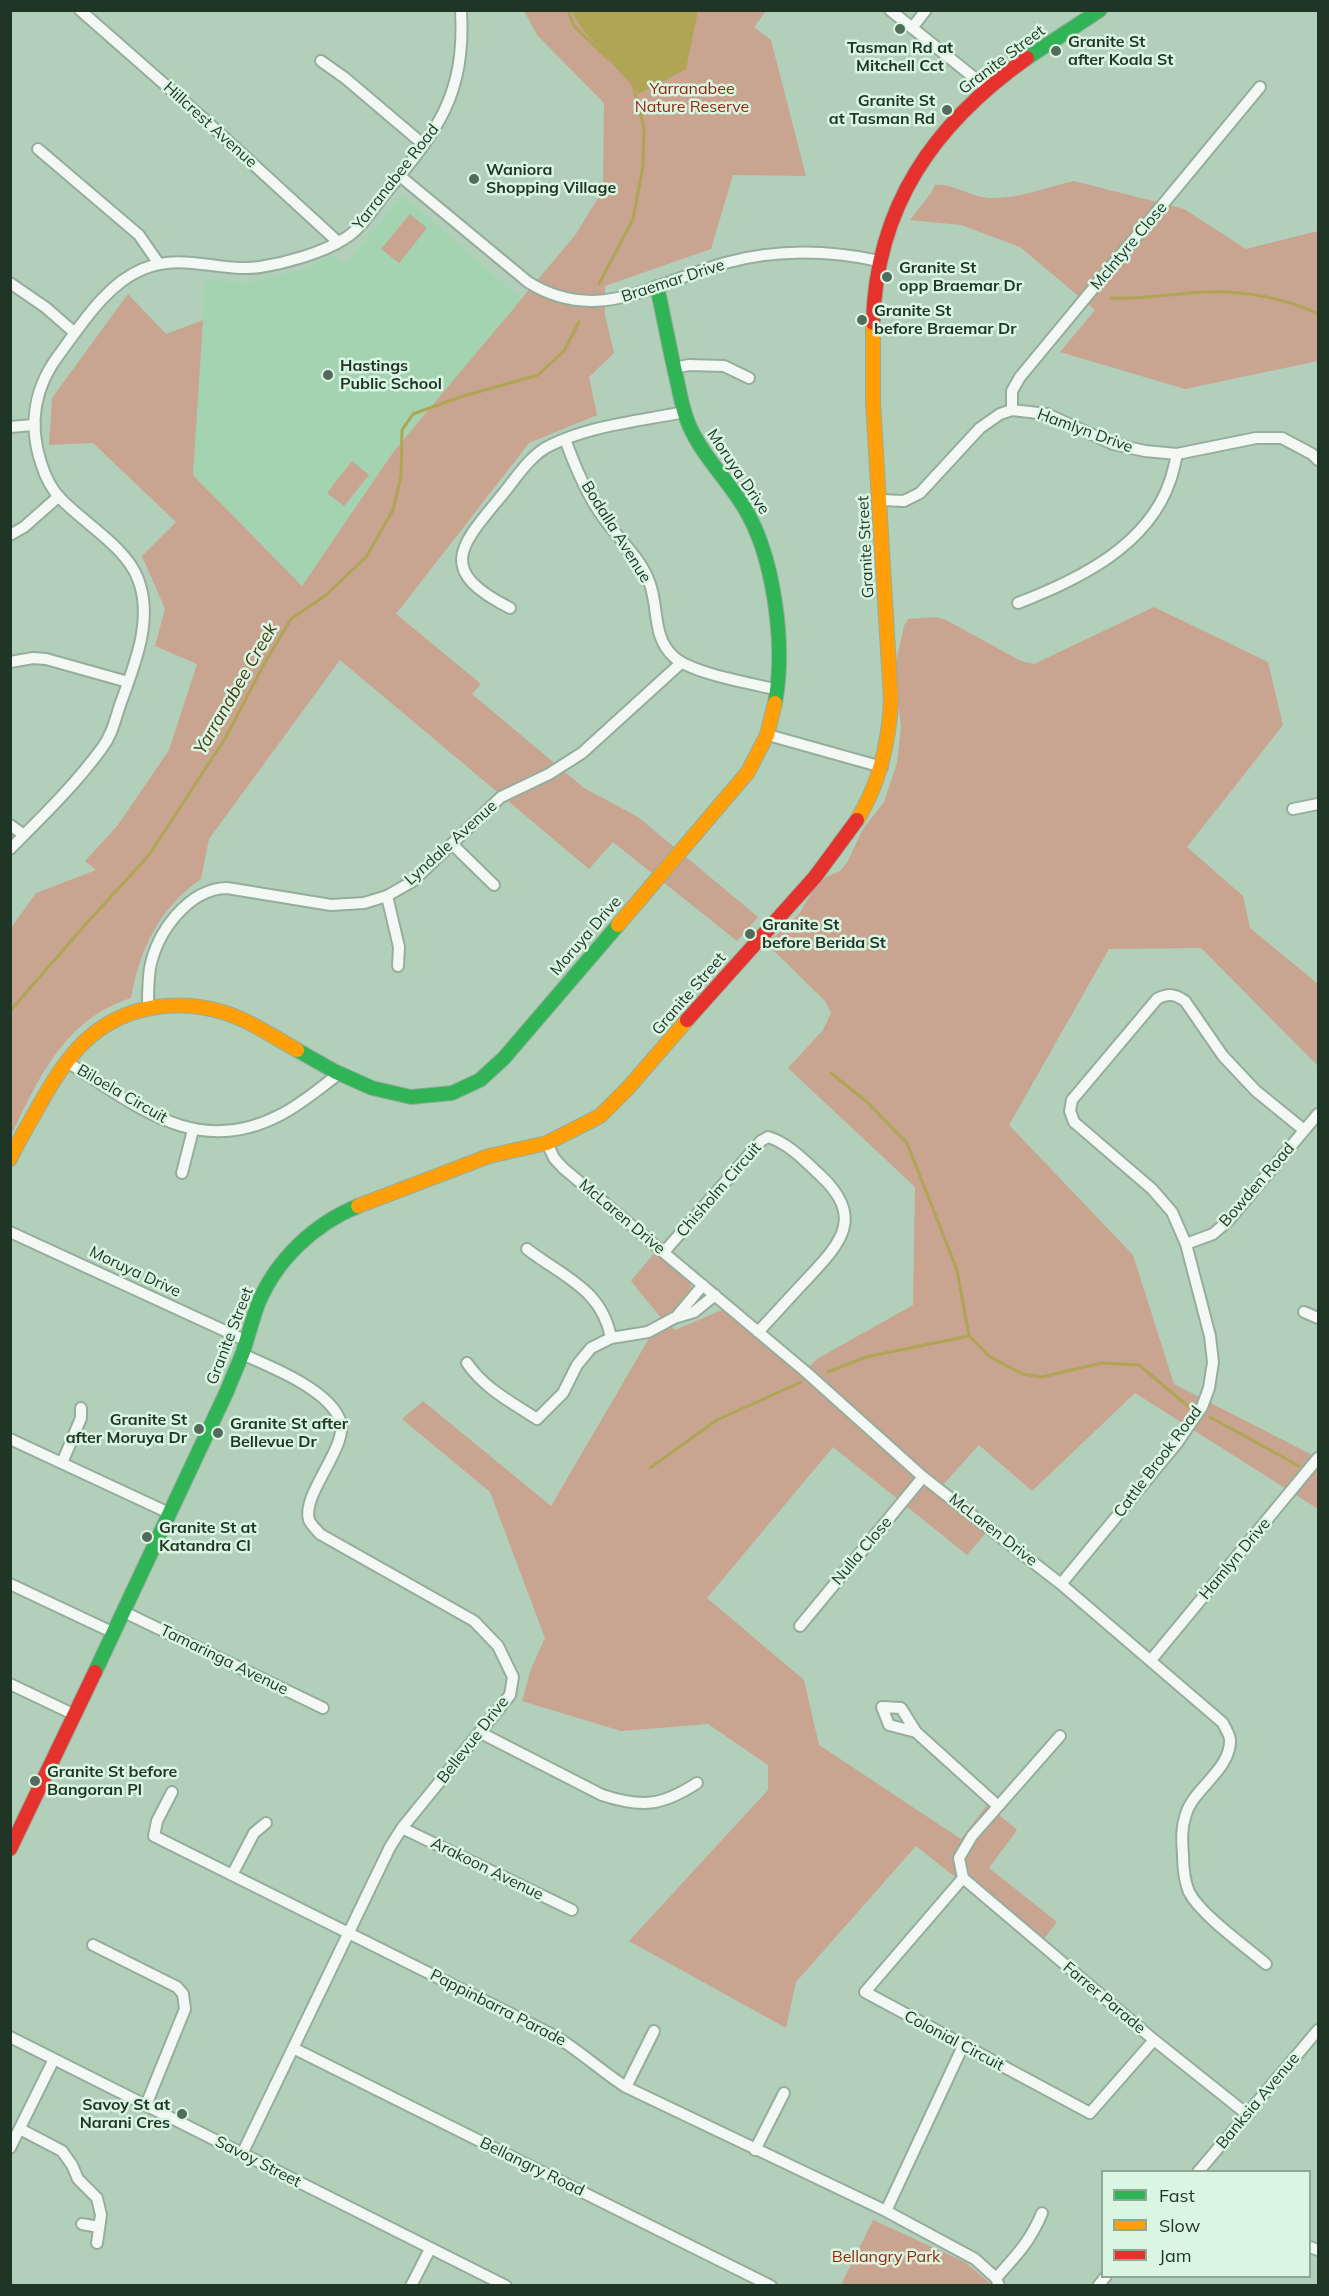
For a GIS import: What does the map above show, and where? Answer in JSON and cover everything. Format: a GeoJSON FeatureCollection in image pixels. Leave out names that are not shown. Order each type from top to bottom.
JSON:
{"type":"FeatureCollection","features":[{"type":"Feature","properties":{"kind":"street","name":"Hillcrest Avenue"},"geometry":{"type":"LineString","coordinates":[[80,10],[204,119],[338,242]]}},
{"type":"Feature","properties":{"kind":"street","name":"Yarranabee Road"},"geometry":{"type":"LineString","coordinates":[[10,849],[81,774],[103,747],[112,729],[143,630],[144,612],[139,581],[134,569],[124,556],[58,497],[47,480],[33,425],[34,411],[45,376],[75,333],[123,280],[144,268],[185,261],[239,268],[257,267],[297,258],[338,242],[358,227],[400,176],[442,118],[455,86],[462,31],[461,10]]}},
{"type":"Feature","properties":{"kind":"street"},"geometry":{"type":"LineString","coordinates":[[890,10],[987,88]]}},
{"type":"Feature","properties":{"kind":"street"},"geometry":{"type":"LineString","coordinates":[[912,28],[926,10]]}},
{"type":"Feature","properties":{"kind":"street","name":"Granite Street"},"geometry":{"type":"LineString","coordinates":[[10,1849],[124,1612],[236,1368],[258,1304],[270,1281],[300,1242],[318,1227],[351,1209],[489,1156],[547,1143],[581,1128],[600,1116],[628,1088],[813,877],[845,838],[866,805],[882,766],[889,736],[891,699],[870,362],[873,297],[879,261],[890,225],[920,165],[958,115],[987,88],[1040,49],[1100,10]]}},
{"type":"Feature","properties":{"kind":"street"},"geometry":{"type":"LineString","coordinates":[[321,61],[345,78],[423,145]]}},
{"type":"Feature","properties":{"kind":"street","name":"McIntyre Close"},"geometry":{"type":"LineString","coordinates":[[1012,410],[1012,391],[1020,377],[1260,87]]}},
{"type":"Feature","properties":{"kind":"street"},"geometry":{"type":"LineString","coordinates":[[38,149],[139,236],[159,264]]}},
{"type":"Feature","properties":{"kind":"street","name":"Braemar Drive"},"geometry":{"type":"LineString","coordinates":[[400,176],[507,266],[543,291],[571,300],[615,300],[724,263],[779,254],[841,253],[879,261]]}},
{"type":"Feature","properties":{"kind":"street"},"geometry":{"type":"LineString","coordinates":[[10,283],[45,307],[75,333]]}},
{"type":"Feature","properties":{"kind":"street","name":"Moruya Drive"},"geometry":{"type":"LineString","coordinates":[[10,1159],[67,1062],[85,1040],[104,1025],[148,1006],[171,1003],[220,1010],[371,1088],[396,1095],[421,1098],[441,1096],[460,1090],[484,1078],[727,797],[757,758],[768,735],[778,690],[780,668],[775,604],[766,551],[740,498],[697,441],[684,412],[657,287]]}},
{"type":"Feature","properties":{"kind":"street"},"geometry":{"type":"LineString","coordinates":[[674,368],[689,365],[724,366],[748,378]]}},
{"type":"Feature","properties":{"kind":"street"},"geometry":{"type":"LineString","coordinates":[[880,501],[904,501],[920,493],[980,428],[1000,414],[1012,410]]}},
{"type":"Feature","properties":{"kind":"street","name":"Hamlyn Drive"},"geometry":{"type":"LineString","coordinates":[[1012,410],[1047,414],[1113,444],[1144,451],[1177,454],[1256,438],[1282,438],[1318,459]]}},
{"type":"Feature","properties":{"kind":"street"},"geometry":{"type":"LineString","coordinates":[[510,608],[484,594],[467,576],[461,555],[470,533],[538,454],[548,446],[584,432],[684,412]]}},
{"type":"Feature","properties":{"kind":"street"},"geometry":{"type":"LineString","coordinates":[[10,427],[33,425]]}},
{"type":"Feature","properties":{"kind":"street","name":"Bodalla Avenue"},"geometry":{"type":"LineString","coordinates":[[565,439],[593,502],[645,574],[650,584],[661,640],[681,663]]}},
{"type":"Feature","properties":{"kind":"street"},"geometry":{"type":"LineString","coordinates":[[1018,603],[1057,588],[1091,570],[1128,542],[1156,509],[1170,482],[1177,454]]}},
{"type":"Feature","properties":{"kind":"street"},"geometry":{"type":"LineString","coordinates":[[10,535],[24,527],[58,497]]}},
{"type":"Feature","properties":{"kind":"street"},"geometry":{"type":"LineString","coordinates":[[10,662],[33,658],[46,659],[128,682]]}},
{"type":"Feature","properties":{"kind":"street"},"geometry":{"type":"LineString","coordinates":[[681,663],[699,670],[778,690]]}},
{"type":"Feature","properties":{"kind":"street","name":"Lyndale Avenue"},"geometry":{"type":"LineString","coordinates":[[148,1006],[151,967],[161,937],[190,901],[216,888],[331,905],[364,903],[387,896],[413,881],[501,797],[549,774],[582,753],[681,663]]}},
{"type":"Feature","properties":{"kind":"street"},"geometry":{"type":"LineString","coordinates":[[768,735],[882,766]]}},
{"type":"Feature","properties":{"kind":"street"},"geometry":{"type":"LineString","coordinates":[[1293,808],[1318,804]]}},
{"type":"Feature","properties":{"kind":"street"},"geometry":{"type":"LineString","coordinates":[[10,825],[24,835]]}},
{"type":"Feature","properties":{"kind":"street"},"geometry":{"type":"LineString","coordinates":[[452,844],[494,885]]}},
{"type":"Feature","properties":{"kind":"street"},"geometry":{"type":"LineString","coordinates":[[387,896],[399,947],[398,966]]}},
{"type":"Feature","properties":{"kind":"street","name":"Cattle Brook Road"},"geometry":{"type":"LineString","coordinates":[[1061,1584],[1177,1443],[1202,1407],[1209,1388],[1213,1362],[1210,1336],[1186,1244],[1172,1212],[1152,1189],[1074,1122],[1070,1111],[1072,1100],[1157,999],[1165,995],[1176,995],[1185,1001],[1223,1056],[1256,1091],[1304,1130]]}},
{"type":"Feature","properties":{"kind":"street","name":"Biloela Circuit"},"geometry":{"type":"LineString","coordinates":[[67,1062],[147,1112],[193,1131],[238,1130],[281,1115],[340,1073]]}},
{"type":"Feature","properties":{"kind":"street","name":"Bowden Road"},"geometry":{"type":"LineString","coordinates":[[1186,1244],[1213,1234],[1228,1221],[1318,1114]]}},
{"type":"Feature","properties":{"kind":"street"},"geometry":{"type":"LineString","coordinates":[[183,1173],[193,1131]]}},
{"type":"Feature","properties":{"kind":"street","name":"Chisholm Circuit"},"geometry":{"type":"LineString","coordinates":[[664,1252],[761,1141],[768,1137],[787,1146],[835,1189],[845,1216],[844,1229],[833,1251],[758,1332]]}},
{"type":"Feature","properties":{"kind":"street","name":"McLaren Drive"},"geometry":{"type":"LineString","coordinates":[[547,1143],[554,1158],[563,1168],[806,1371],[923,1477],[1061,1584],[1223,1723],[1230,1738],[1228,1753],[1219,1768],[1195,1796],[1186,1813],[1182,1830],[1184,1874],[1189,1892],[1200,1908],[1266,1964]]}},
{"type":"Feature","properties":{"kind":"street","name":"Moruya Drive"},"geometry":{"type":"LineString","coordinates":[[10,1232],[244,1348]]}},
{"type":"Feature","properties":{"kind":"street"},"geometry":{"type":"LineString","coordinates":[[527,1250],[574,1280],[596,1301],[608,1323],[611,1338]]}},
{"type":"Feature","properties":{"kind":"street"},"geometry":{"type":"LineString","coordinates":[[674,1318],[703,1285]]}},
{"type":"Feature","properties":{"kind":"street"},"geometry":{"type":"LineString","coordinates":[[466,1363],[477,1378],[492,1391],[537,1419],[563,1393],[591,1348],[611,1338],[648,1332],[674,1318],[694,1312],[714,1295]]}},
{"type":"Feature","properties":{"kind":"street"},"geometry":{"type":"LineString","coordinates":[[1304,1312],[1318,1318]]}},
{"type":"Feature","properties":{"kind":"street","name":"Bellevue Drive"},"geometry":{"type":"LineString","coordinates":[[242,2154],[390,1847],[402,1828],[510,1695],[513,1677],[498,1646],[474,1621],[320,1534],[309,1521],[308,1508],[340,1438],[341,1421],[332,1408],[304,1385],[259,1362],[244,1348]]}},
{"type":"Feature","properties":{"kind":"street"},"geometry":{"type":"LineString","coordinates":[[236,1368],[259,1362]]}},
{"type":"Feature","properties":{"kind":"street"},"geometry":{"type":"LineString","coordinates":[[62,1463],[81,1418],[81,1408]]}},
{"type":"Feature","properties":{"kind":"street"},"geometry":{"type":"LineString","coordinates":[[10,1439],[169,1513]]}},
{"type":"Feature","properties":{"kind":"street","name":"Hamlyn Drive"},"geometry":{"type":"LineString","coordinates":[[1151,1660],[1318,1458]]}},
{"type":"Feature","properties":{"kind":"street","name":"Nulla Close"},"geometry":{"type":"LineString","coordinates":[[800,1626],[923,1477]]}},
{"type":"Feature","properties":{"kind":"street"},"geometry":{"type":"LineString","coordinates":[[10,1584],[114,1633]]}},
{"type":"Feature","properties":{"kind":"street","name":"Tamaringa Avenue"},"geometry":{"type":"LineString","coordinates":[[124,1612],[323,1708]]}},
{"type":"Feature","properties":{"kind":"street"},"geometry":{"type":"LineString","coordinates":[[10,1684],[75,1714]]}},
{"type":"Feature","properties":{"kind":"street"},"geometry":{"type":"LineString","coordinates":[[916,1732],[998,1806]]}},
{"type":"Feature","properties":{"kind":"street"},"geometry":{"type":"LineString","coordinates":[[481,1733],[602,1796],[622,1802],[642,1805],[660,1802],[677,1796],[697,1783]]}},
{"type":"Feature","properties":{"kind":"street"},"geometry":{"type":"LineString","coordinates":[[963,1878],[958,1857],[972,1836],[1060,1736]]}},
{"type":"Feature","properties":{"kind":"street","name":"Pappinbarra Parade"},"geometry":{"type":"LineString","coordinates":[[172,1792],[157,1821],[154,1836],[555,2036],[580,2051],[603,2072],[626,2087],[886,2211],[975,2259],[998,2282]]}},
{"type":"Feature","properties":{"kind":"street"},"geometry":{"type":"LineString","coordinates":[[232,1875],[254,1833],[266,1823]]}},
{"type":"Feature","properties":{"kind":"street","name":"Arakoon Avenue"},"geometry":{"type":"LineString","coordinates":[[402,1828],[572,1910]]}},
{"type":"Feature","properties":{"kind":"street","name":"Farrer Parade"},"geometry":{"type":"LineString","coordinates":[[963,1878],[1154,2040],[1248,2115]]}},
{"type":"Feature","properties":{"kind":"street","name":"Colonial Circuit"},"geometry":{"type":"LineString","coordinates":[[963,1878],[866,1992],[1090,2113],[1154,2040]]}},
{"type":"Feature","properties":{"kind":"street"},"geometry":{"type":"LineString","coordinates":[[93,1945],[177,1988],[185,2002],[185,2009],[146,2106]]}},
{"type":"Feature","properties":{"kind":"street","name":"Banksia Avenue"},"geometry":{"type":"LineString","coordinates":[[1200,2170],[1318,2030]]}},
{"type":"Feature","properties":{"kind":"street"},"geometry":{"type":"LineString","coordinates":[[626,2087],[654,2031]]}},
{"type":"Feature","properties":{"kind":"street","name":"Savoy Street"},"geometry":{"type":"LineString","coordinates":[[10,2037],[506,2286]]}},
{"type":"Feature","properties":{"kind":"street"},"geometry":{"type":"LineString","coordinates":[[886,2211],[963,2046]]}},
{"type":"Feature","properties":{"kind":"street","name":"Bellangry Road"},"geometry":{"type":"LineString","coordinates":[[293,2048],[771,2286]]}},
{"type":"Feature","properties":{"kind":"street"},"geometry":{"type":"LineString","coordinates":[[10,2148],[54,2059]]}},
{"type":"Feature","properties":{"kind":"street"},"geometry":{"type":"LineString","coordinates":[[755,2150],[784,2092]]}},
{"type":"Feature","properties":{"kind":"street"},"geometry":{"type":"LineString","coordinates":[[20,2129],[54,2146],[66,2156],[78,2179],[98,2198],[101,2206],[97,2243]]}},
{"type":"Feature","properties":{"kind":"street"},"geometry":{"type":"LineString","coordinates":[[998,2282],[1034,2234],[1042,2213]]}},
{"type":"Feature","properties":{"kind":"street"},"geometry":{"type":"LineString","coordinates":[[82,2224],[99,2226]]}},
{"type":"Feature","properties":{"kind":"street"},"geometry":{"type":"LineString","coordinates":[[411,2286],[430,2248]]}},
{"type":"Feature","properties":{"kind":"shaded area"},"geometry":{"type":"Polygon","coordinates":[[[571,11],[698,11],[686,69],[639,94],[583,30],[571,11]]]}},
{"type":"Feature","properties":{"kind":"shaded area","name":"Hastings Public School"},"geometry":{"type":"Polygon","coordinates":[[[403,195],[521,299],[394,451],[302,586],[193,475],[205,279],[245,283],[298,271],[333,256],[345,265],[403,195]]]}},
{"type":"Feature","properties":{"kind":"green space","name":"Yarranabee Nature Reserve"},"geometry":{"type":"Polygon","coordinates":[[[524,11],[766,11],[754,27],[771,40],[806,176],[733,175],[711,249],[605,286],[605,315],[614,353],[589,377],[597,415],[529,443],[396,614],[481,684],[472,694],[584,788],[638,817],[758,917],[737,941],[613,842],[589,869],[340,660],[209,839],[201,879],[174,903],[154,931],[140,963],[131,998],[108,1007],[72,1035],[44,1072],[11,1136],[11,928],[36,893],[96,870],[85,861],[118,825],[169,750],[197,664],[155,646],[165,609],[142,556],[176,522],[93,443],[49,445],[52,398],[128,294],[166,334],[203,320],[193,475],[302,586],[394,451],[576,234],[603,190],[604,103],[537,35],[524,11]]]}},
{"type":"Feature","properties":{"kind":"green space"},"geometry":{"type":"Polygon","coordinates":[[[1074,181],[1184,209],[1246,249],[1318,231],[1318,361],[1185,389],[1060,352],[1095,310],[1020,247],[961,225],[910,220],[935,185],[949,186],[976,196],[1001,198],[1022,195],[1074,181]]]}},
{"type":"Feature","properties":{"kind":"green space"},"geometry":{"type":"Polygon","coordinates":[[[410,214],[427,228],[399,263],[381,249],[410,214]]]}},
{"type":"Feature","properties":{"kind":"green space"},"geometry":{"type":"Polygon","coordinates":[[[352,461],[369,475],[344,506],[327,493],[352,461]]]}},
{"type":"Feature","properties":{"kind":"green space"},"geometry":{"type":"Polygon","coordinates":[[[1154,607],[1268,662],[1283,725],[1187,847],[1243,896],[1250,928],[1318,984],[1318,1066],[1201,948],[1109,949],[1009,1125],[1133,1255],[1174,1384],[1318,1458],[1318,1509],[1135,1393],[1032,1491],[979,1445],[940,1488],[991,1527],[967,1555],[833,1447],[707,1598],[804,1680],[819,1745],[961,1839],[987,1805],[1017,1830],[989,1868],[1057,1922],[1040,1944],[916,1846],[796,1982],[786,2028],[629,1941],[768,1790],[768,1765],[708,1724],[621,1731],[522,1701],[531,1669],[545,1638],[490,1492],[402,1419],[423,1401],[551,1506],[661,1318],[631,1281],[656,1251],[688,1280],[693,1291],[669,1317],[662,1318],[675,1330],[722,1310],[805,1371],[817,1359],[913,1305],[915,1187],[788,1068],[823,1030],[831,1013],[825,1001],[767,944],[799,914],[813,890],[826,877],[840,871],[847,863],[863,829],[884,802],[897,763],[901,727],[894,671],[904,626],[908,619],[936,617],[946,620],[1021,661],[1034,664],[1154,607]]]}},
{"type":"Feature","properties":{"kind":"green space","name":"Bellangry Park"},"geometry":{"type":"Polygon","coordinates":[[[873,2220],[965,2262],[992,2285],[841,2285],[873,2220]]]}},
{"type":"Feature","properties":{"kind":"waterway","name":"Yarranabee Creek"},"geometry":{"type":"LineString","coordinates":[[568,10],[574,26],[608,59]]}},
{"type":"Feature","properties":{"kind":"waterway","name":"Yarranabee Creek"},"geometry":{"type":"LineString","coordinates":[[599,284],[633,219],[643,166],[644,128],[633,85]]}},
{"type":"Feature","properties":{"kind":"waterway"},"geometry":{"type":"LineString","coordinates":[[1111,298],[1233,292],[1278,299],[1318,314]]}},
{"type":"Feature","properties":{"kind":"waterway","name":"Yarranabee Creek"},"geometry":{"type":"LineString","coordinates":[[10,1011],[149,855],[226,737],[264,664],[291,619],[326,595],[366,557],[393,510],[401,476],[402,430],[413,414],[460,397],[538,375],[564,351],[579,322]]}},
{"type":"Feature","properties":{"kind":"waterway"},"geometry":{"type":"LineString","coordinates":[[831,1073],[867,1102],[907,1143],[957,1270],[969,1336]]}},
{"type":"Feature","properties":{"kind":"waterway"},"geometry":{"type":"LineString","coordinates":[[828,1372],[866,1357],[969,1336],[990,1357],[1023,1374],[1042,1377],[1101,1363],[1139,1365],[1189,1407]]}},
{"type":"Feature","properties":{"kind":"waterway"},"geometry":{"type":"LineString","coordinates":[[650,1468],[717,1420],[801,1382]]}},
{"type":"Feature","properties":{"kind":"waterway"},"geometry":{"type":"LineString","coordinates":[[1210,1417],[1299,1466]]}},
{"type":"Feature","properties":{"kind":"traffic: fast"},"geometry":{"type":"LineString","coordinates":[[1027,58],[1100,10]]}},
{"type":"Feature","properties":{"kind":"traffic: fast"},"geometry":{"type":"LineString","coordinates":[[657,287],[681,401],[689,425],[700,446],[742,504],[762,548],[775,600],[778,627],[778,680],[775,703]]}},
{"type":"Feature","properties":{"kind":"traffic: fast"},"geometry":{"type":"LineString","coordinates":[[297,1050],[334,1071],[372,1088],[411,1097],[452,1093],[480,1080],[504,1058],[618,925]]}},
{"type":"Feature","properties":{"kind":"traffic: fast"},"geometry":{"type":"LineString","coordinates":[[95,1672],[227,1391],[243,1352],[258,1304],[266,1288],[286,1258],[298,1245],[326,1223],[358,1206]]}},
{"type":"Feature","properties":{"kind":"traffic: slow"},"geometry":{"type":"LineString","coordinates":[[857,820],[872,792],[882,762],[891,700],[873,402],[873,323]]}},
{"type":"Feature","properties":{"kind":"traffic: slow"},"geometry":{"type":"LineString","coordinates":[[618,925],[748,772],[767,735],[775,703]]}},
{"type":"Feature","properties":{"kind":"traffic: slow"},"geometry":{"type":"LineString","coordinates":[[10,1159],[47,1092],[70,1058],[98,1031],[114,1020],[134,1012],[172,1006],[211,1009],[249,1023],[297,1050]]}},
{"type":"Feature","properties":{"kind":"traffic: slow"},"geometry":{"type":"LineString","coordinates":[[358,1206],[489,1156],[547,1143],[600,1116],[628,1088],[687,1020]]}},
{"type":"Feature","properties":{"kind":"traffic: jam"},"geometry":{"type":"LineString","coordinates":[[873,323],[877,281],[885,242],[899,205],[916,171],[938,140],[964,111],[1027,58]]}},
{"type":"Feature","properties":{"kind":"traffic: jam"},"geometry":{"type":"LineString","coordinates":[[687,1020],[815,877],[857,820]]}},
{"type":"Feature","properties":{"kind":"traffic: jam"},"geometry":{"type":"LineString","coordinates":[[10,1849],[95,1672]]}},
{"type":"Feature","properties":{"kind":"place","name":"Tasman Rd at Mitchell Cct"},"geometry":{"type":"Point","coordinates":[900,29]}},
{"type":"Feature","properties":{"kind":"place","name":"Granite St after Koala St"},"geometry":{"type":"Point","coordinates":[1056,51]}},
{"type":"Feature","properties":{"kind":"place","name":"Granite St at Tasman Rd"},"geometry":{"type":"Point","coordinates":[947,110]}},
{"type":"Feature","properties":{"kind":"place","name":"Waniora Shopping Village"},"geometry":{"type":"Point","coordinates":[474,179]}},
{"type":"Feature","properties":{"kind":"place","name":"Granite St opp Braemar Dr"},"geometry":{"type":"Point","coordinates":[887,277]}},
{"type":"Feature","properties":{"kind":"place","name":"Granite St before Braemar Dr"},"geometry":{"type":"Point","coordinates":[862,320]}},
{"type":"Feature","properties":{"kind":"place","name":"Hastings Public School"},"geometry":{"type":"Point","coordinates":[328,375]}},
{"type":"Feature","properties":{"kind":"place","name":"Granite St before Berida St"},"geometry":{"type":"Point","coordinates":[750,934]}},
{"type":"Feature","properties":{"kind":"place","name":"Granite St after Moruya Dr"},"geometry":{"type":"Point","coordinates":[199,1429]}},
{"type":"Feature","properties":{"kind":"place","name":"Granite St after Bellevue Dr"},"geometry":{"type":"Point","coordinates":[218,1433]}},
{"type":"Feature","properties":{"kind":"place","name":"Granite St at Katandra Cl"},"geometry":{"type":"Point","coordinates":[147,1537]}},
{"type":"Feature","properties":{"kind":"place","name":"Granite St before Bangoran Pl"},"geometry":{"type":"Point","coordinates":[35,1781]}},
{"type":"Feature","properties":{"kind":"place","name":"Savoy St at Narani Cres"},"geometry":{"type":"Point","coordinates":[182,2114]}}]}
